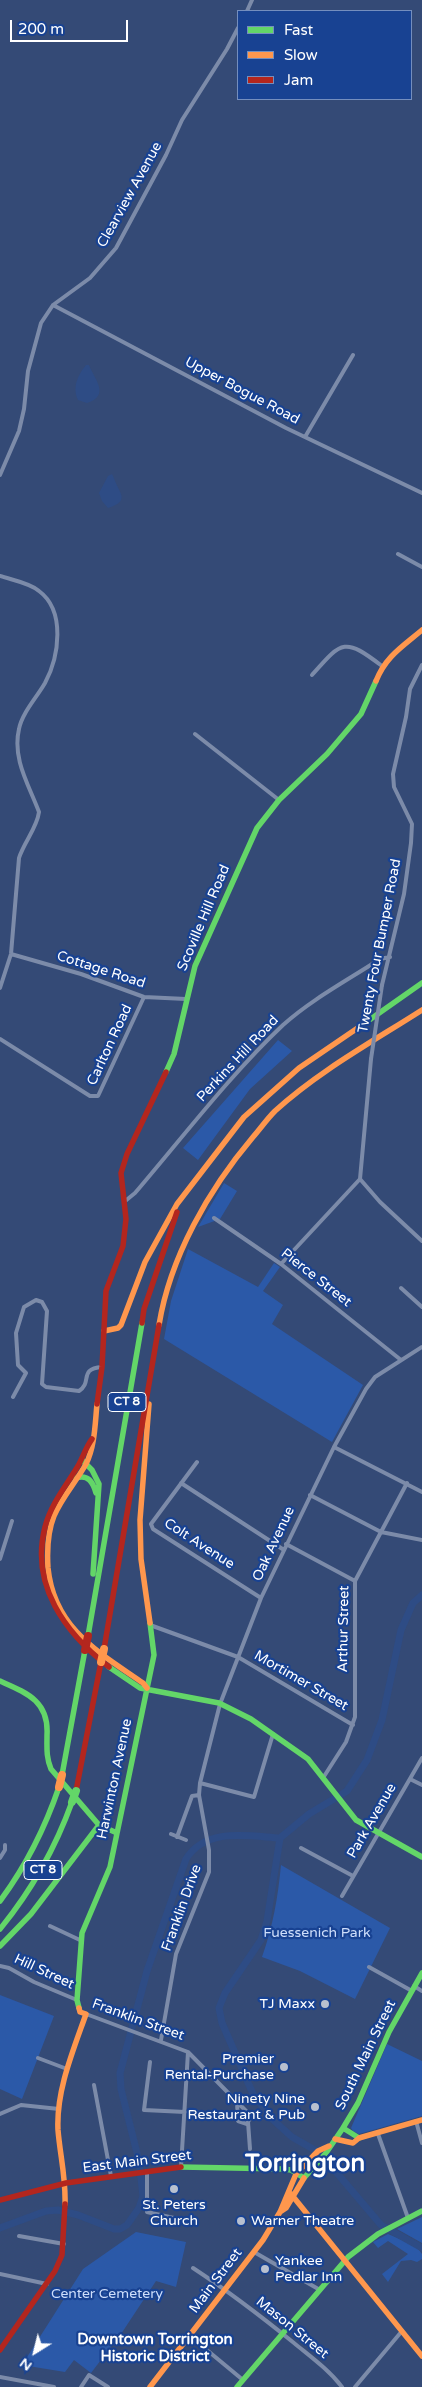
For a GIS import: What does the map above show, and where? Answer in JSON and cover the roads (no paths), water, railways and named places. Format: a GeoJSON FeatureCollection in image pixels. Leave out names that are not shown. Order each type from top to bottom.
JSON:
{"type":"FeatureCollection","features":[{"type":"Feature","properties":{"kind":"main road","name":"Scoville Hill Road"},"geometry":{"type":"LineString","coordinates":[[84,1461],[92,1446],[102,1367],[106,1291],[123,1246],[126,1220],[121,1173],[127,1154],[174,1054],[195,966],[262,819],[327,754],[361,714],[371,695],[382,666],[422,630]]}},
{"type":"Feature","properties":{"kind":"main road","name":"CT 8"},"geometry":{"type":"LineString","coordinates":[[0,1901],[31,1857],[46,1825],[59,1787],[88,1636],[91,1608],[144,1309],[169,1232],[196,1177],[244,1117],[300,1068],[422,983]]}},
{"type":"Feature","properties":{"kind":"main road","name":"CT 8"},"geometry":{"type":"LineString","coordinates":[[0,1929],[32,1889],[46,1865],[60,1837],[76,1791],[104,1649],[160,1317],[181,1251],[213,1191],[250,1138],[274,1112],[298,1091],[422,1010]]}},
{"type":"Feature","properties":{"kind":"main road"},"geometry":{"type":"LineString","coordinates":[[104,1331],[118,1328],[121,1325],[145,1262],[177,1204],[196,1177]]}},
{"type":"Feature","properties":{"kind":"main road","name":"Harwinton Avenue"},"geometry":{"type":"LineString","coordinates":[[77,2000],[82,1941],[86,1920],[110,1867],[154,1655],[141,1559],[140,1520],[154,1352]]}},
{"type":"Feature","properties":{"kind":"main road"},"geometry":{"type":"LineString","coordinates":[[84,1461],[97,1478],[98,1500],[91,1608]]}},
{"type":"Feature","properties":{"kind":"main road"},"geometry":{"type":"LineString","coordinates":[[84,1461],[76,1478],[62,1498],[50,1526],[47,1555],[50,1585],[62,1614],[77,1634],[97,1652],[143,1683],[147,1688]]}},
{"type":"Feature","properties":{"kind":"main road"},"geometry":{"type":"LineString","coordinates":[[84,1461],[54,1504],[46,1524],[42,1554],[45,1584],[56,1613],[70,1634],[91,1653],[139,1688],[147,1688],[220,1704],[273,1734],[301,1752],[358,1822],[422,1857]]}},
{"type":"Feature","properties":{"kind":"main road"},"geometry":{"type":"LineString","coordinates":[[76,1478],[86,1477],[91,1480],[98,1500]]}},
{"type":"Feature","properties":{"kind":"main road"},"geometry":{"type":"LineString","coordinates":[[0,1681],[30,1695],[43,1709],[48,1721],[46,1758],[49,1764],[99,1826],[117,1833]]}},
{"type":"Feature","properties":{"kind":"main road"},"geometry":{"type":"LineString","coordinates":[[0,1946],[31,1914],[99,1826]]}},
{"type":"Feature","properties":{"kind":"main road","name":"South Main Street"},"geometry":{"type":"LineString","coordinates":[[319,2155],[335,2139],[358,2103],[389,2032],[422,1973]]}},
{"type":"Feature","properties":{"kind":"main road","name":"Franklin Street"},"geometry":{"type":"LineString","coordinates":[[77,2000],[80,2012],[86,2014]]}},
{"type":"Feature","properties":{"kind":"main road"},"geometry":{"type":"LineString","coordinates":[[0,2350],[47,2284],[62,2255],[66,2183],[59,2137],[59,2109],[67,2069],[86,2014]]}},
{"type":"Feature","properties":{"kind":"main road"},"geometry":{"type":"LineString","coordinates":[[335,2139],[351,2144],[359,2138],[378,2134],[419,2120]]}},
{"type":"Feature","properties":{"kind":"main road"},"geometry":{"type":"LineString","coordinates":[[343,2128],[359,2138]]}},
{"type":"Feature","properties":{"kind":"main road","name":"Main Street"},"geometry":{"type":"LineString","coordinates":[[150,2387],[226,2290],[280,2212],[286,2208],[296,2173],[319,2155]]}},
{"type":"Feature","properties":{"kind":"main road","name":"Main Street"},"geometry":{"type":"LineString","coordinates":[[290,2194],[304,2178],[308,2165]]}},
{"type":"Feature","properties":{"kind":"main road","name":"East Main Street"},"geometry":{"type":"LineString","coordinates":[[0,2200],[66,2183],[181,2167],[289,2170],[304,2178]]}},
{"type":"Feature","properties":{"kind":"main road"},"geometry":{"type":"LineString","coordinates":[[290,2194],[346,2260],[422,2356]]}},
{"type":"Feature","properties":{"kind":"main road"},"geometry":{"type":"LineString","coordinates":[[238,2387],[346,2260],[378,2234],[422,2212]]}},
{"type":"Feature","properties":{"kind":"street","name":"Clearview Avenue"},"geometry":{"type":"LineString","coordinates":[[0,475],[19,431],[34,343],[41,323],[53,305],[90,278],[116,248],[166,155],[182,120],[237,30]]}},
{"type":"Feature","properties":{"kind":"street","name":"Upper Bogue Road"},"geometry":{"type":"LineString","coordinates":[[53,305],[305,437],[422,493]]}},
{"type":"Feature","properties":{"kind":"street"},"geometry":{"type":"LineString","coordinates":[[305,437],[353,355]]}},
{"type":"Feature","properties":{"kind":"street"},"geometry":{"type":"LineString","coordinates":[[398,554],[422,567]]}},
{"type":"Feature","properties":{"kind":"street"},"geometry":{"type":"LineString","coordinates":[[0,576],[39,590],[49,602],[56,619],[57,641],[53,664],[19,728],[17,743],[19,764],[39,812],[38,818],[23,845],[19,858],[11,954],[0,988]]}},
{"type":"Feature","properties":{"kind":"street"},"geometry":{"type":"LineString","coordinates":[[312,675],[335,649],[350,646],[362,651],[382,666]]}},
{"type":"Feature","properties":{"kind":"street","name":"Twenty Four Bumper Road"},"geometry":{"type":"LineString","coordinates":[[360,1179],[371,1059],[382,985],[390,957],[407,876],[412,824],[394,786],[393,774],[406,718],[410,689],[422,666]]}},
{"type":"Feature","properties":{"kind":"street"},"geometry":{"type":"LineString","coordinates":[[195,734],[279,800]]}},
{"type":"Feature","properties":{"kind":"street","name":"Cottage Road"},"geometry":{"type":"LineString","coordinates":[[11,954],[81,974],[144,997],[186,999]]}},
{"type":"Feature","properties":{"kind":"street","name":"Perkins Hill Road"},"geometry":{"type":"LineString","coordinates":[[123,1202],[135,1193],[205,1110],[284,1025],[303,1009],[372,964],[390,957]]}},
{"type":"Feature","properties":{"kind":"street","name":"Carlton Road"},"geometry":{"type":"LineString","coordinates":[[0,1039],[90,1096],[98,1096],[144,997]]}},
{"type":"Feature","properties":{"kind":"street"},"geometry":{"type":"LineString","coordinates":[[281,1264],[360,1179],[380,1202],[422,1241]]}},
{"type":"Feature","properties":{"kind":"street","name":"Pierce Street"},"geometry":{"type":"LineString","coordinates":[[214,1218],[281,1264],[401,1360]]}},
{"type":"Feature","properties":{"kind":"street"},"geometry":{"type":"LineString","coordinates":[[401,1288],[422,1306]]}},
{"type":"Feature","properties":{"kind":"street"},"geometry":{"type":"LineString","coordinates":[[13,1397],[26,1373],[18,1365],[16,1333],[24,1307],[36,1300],[42,1302],[48,1311],[42,1384],[46,1387],[79,1390],[84,1386],[88,1371],[92,1368],[102,1367]]}},
{"type":"Feature","properties":{"kind":"street","name":"Oak Avenue"},"geometry":{"type":"LineString","coordinates":[[200,1783],[220,1704],[261,1598],[334,1447],[375,1377],[422,1347]]}},
{"type":"Feature","properties":{"kind":"street"},"geometry":{"type":"LineString","coordinates":[[334,1447],[422,1492]]}},
{"type":"Feature","properties":{"kind":"street"},"geometry":{"type":"LineString","coordinates":[[197,1462],[181,1483],[284,1550]]}},
{"type":"Feature","properties":{"kind":"street","name":"Colt Avenue"},"geometry":{"type":"LineString","coordinates":[[181,1483],[151,1524],[154,1529],[261,1598]]}},
{"type":"Feature","properties":{"kind":"street","name":"Arthur Street"},"geometry":{"type":"LineString","coordinates":[[323,1778],[346,1742],[353,1725],[355,1581],[407,1483]]}},
{"type":"Feature","properties":{"kind":"street"},"geometry":{"type":"LineString","coordinates":[[310,1495],[380,1532],[422,1540]]}},
{"type":"Feature","properties":{"kind":"street"},"geometry":{"type":"LineString","coordinates":[[0,1559],[12,1521]]}},
{"type":"Feature","properties":{"kind":"street"},"geometry":{"type":"LineString","coordinates":[[286,1544],[355,1581]]}},
{"type":"Feature","properties":{"kind":"street","name":"Mortimer Street"},"geometry":{"type":"LineString","coordinates":[[149,1624],[238,1657],[353,1725]]}},
{"type":"Feature","properties":{"kind":"street"},"geometry":{"type":"LineString","coordinates":[[200,1783],[254,1797],[273,1734]]}},
{"type":"Feature","properties":{"kind":"street","name":"Park Avenue"},"geometry":{"type":"LineString","coordinates":[[342,1896],[422,1758]]}},
{"type":"Feature","properties":{"kind":"street"},"geometry":{"type":"LineString","coordinates":[[410,1778],[422,1786]]}},
{"type":"Feature","properties":{"kind":"street","name":"Franklin Drive"},"geometry":{"type":"LineString","coordinates":[[161,2040],[176,1954],[209,1872],[209,1850],[199,1795],[200,1783]]}},
{"type":"Feature","properties":{"kind":"street"},"geometry":{"type":"LineString","coordinates":[[177,1837],[192,1796],[199,1795]]}},
{"type":"Feature","properties":{"kind":"street"},"geometry":{"type":"LineString","coordinates":[[171,1834],[186,1840]]}},
{"type":"Feature","properties":{"kind":"street"},"geometry":{"type":"LineString","coordinates":[[0,1858],[5,1850],[4,1845]]}},
{"type":"Feature","properties":{"kind":"street"},"geometry":{"type":"LineString","coordinates":[[301,1848],[353,1876]]}},
{"type":"Feature","properties":{"kind":"street"},"geometry":{"type":"LineString","coordinates":[[50,1926],[82,1941]]}},
{"type":"Feature","properties":{"kind":"street","name":"Hill Street"},"geometry":{"type":"LineString","coordinates":[[0,1966],[9,1968],[40,1985],[77,2000]]}},
{"type":"Feature","properties":{"kind":"street"},"geometry":{"type":"LineString","coordinates":[[369,1967],[413,1989],[422,1991]]}},
{"type":"Feature","properties":{"kind":"street","name":"Franklin Street"},"geometry":{"type":"LineString","coordinates":[[86,2014],[161,2040],[188,2052],[250,2115],[248,2122],[244,2124],[238,2121],[237,2103]]}},
{"type":"Feature","properties":{"kind":"street"},"geometry":{"type":"LineString","coordinates":[[181,2167],[188,2052]]}},
{"type":"Feature","properties":{"kind":"street"},"geometry":{"type":"LineString","coordinates":[[38,2058],[67,2069]]}},
{"type":"Feature","properties":{"kind":"street"},"geometry":{"type":"LineString","coordinates":[[150,2062],[144,2110],[185,2112]]}},
{"type":"Feature","properties":{"kind":"street"},"geometry":{"type":"LineString","coordinates":[[94,2085],[111,2176]]}},
{"type":"Feature","properties":{"kind":"street"},"geometry":{"type":"LineString","coordinates":[[0,2114],[21,2105],[59,2109]]}},
{"type":"Feature","properties":{"kind":"street"},"geometry":{"type":"LineString","coordinates":[[419,2120],[422,2143]]}},
{"type":"Feature","properties":{"kind":"street"},"geometry":{"type":"LineString","coordinates":[[248,2122],[250,2149]]}},
{"type":"Feature","properties":{"kind":"street"},"geometry":{"type":"LineString","coordinates":[[378,2134],[408,2218]]}},
{"type":"Feature","properties":{"kind":"street"},"geometry":{"type":"LineString","coordinates":[[146,2171],[147,2212],[192,2222]]}},
{"type":"Feature","properties":{"kind":"street"},"geometry":{"type":"LineString","coordinates":[[19,2236],[64,2244]]}},
{"type":"Feature","properties":{"kind":"street"},"geometry":{"type":"LineString","coordinates":[[254,2252],[320,2290]]}},
{"type":"Feature","properties":{"kind":"street","name":"Mason Street"},"geometry":{"type":"LineString","coordinates":[[193,2268],[226,2290],[282,2334],[327,2371],[342,2387]]}},
{"type":"Feature","properties":{"kind":"street"},"geometry":{"type":"LineString","coordinates":[[0,2274],[47,2284]]}},
{"type":"Feature","properties":{"kind":"street"},"geometry":{"type":"LineString","coordinates":[[355,2387],[402,2331]]}},
{"type":"Feature","properties":{"kind":"street"},"geometry":{"type":"LineString","coordinates":[[190,2336],[243,2380]]}},
{"type":"Feature","properties":{"kind":"street"},"geometry":{"type":"LineString","coordinates":[[81,2387],[88,2375],[108,2387]]}},
{"type":"Feature","properties":{"kind":"street"},"geometry":{"type":"LineString","coordinates":[[0,2377],[54,2387]]}},
{"type":"Feature","properties":{"kind":"waterway"},"geometry":{"type":"LineString","coordinates":[[280,1838],[309,1814],[347,1791],[367,1760],[382,1720],[401,1630],[413,1603],[422,1595]]}},
{"type":"Feature","properties":{"kind":"waterway"},"geometry":{"type":"LineString","coordinates":[[0,2228],[46,2211],[58,2210],[78,2215],[114,2229],[120,2229],[127,2225],[139,2208],[143,2196],[139,2161],[121,2089],[120,2073],[147,1971],[186,1859],[194,1849],[216,1838],[241,1835],[280,1838]]}},
{"type":"Feature","properties":{"kind":"waterway"},"geometry":{"type":"LineString","coordinates":[[280,1838],[267,1921],[261,1940],[225,1993],[219,2008],[222,2023],[253,2094],[271,2118],[292,2137],[320,2153],[381,2225],[422,2248]]}},
{"type":"Feature","properties":{"kind":"place","name":"TJ Maxx"},"geometry":{"type":"Point","coordinates":[325,2004]}},
{"type":"Feature","properties":{"kind":"place","name":"Premier Rental-Purchase"},"geometry":{"type":"Point","coordinates":[284,2067]}},
{"type":"Feature","properties":{"kind":"place","name":"Ninety Nine Restaurant & Pub"},"geometry":{"type":"Point","coordinates":[315,2107]}},
{"type":"Feature","properties":{"kind":"place","name":"St. Peters Church"},"geometry":{"type":"Point","coordinates":[174,2189]}},
{"type":"Feature","properties":{"kind":"place","name":"Warner Theatre"},"geometry":{"type":"Point","coordinates":[241,2221]}},
{"type":"Feature","properties":{"kind":"place","name":"Yankee Pedlar Inn"},"geometry":{"type":"Point","coordinates":[265,2269]}},
{"type":"Feature","properties":{"kind":"district","name":"Torrington"},"geometry":{"type":"Point","coordinates":[305,2165]}},
{"type":"Feature","properties":{"kind":"district","name":"Downtown Torrington Historic District"},"geometry":{"type":"Point","coordinates":[155,2348]}},
{"type":"Feature","properties":{"kind":"park label","name":"Fuessenich Park"},"geometry":{"type":"Point","coordinates":[317,1933]}},
{"type":"Feature","properties":{"kind":"park label","name":"Center Cemetery"},"geometry":{"type":"Point","coordinates":[107,2294]}}]}
